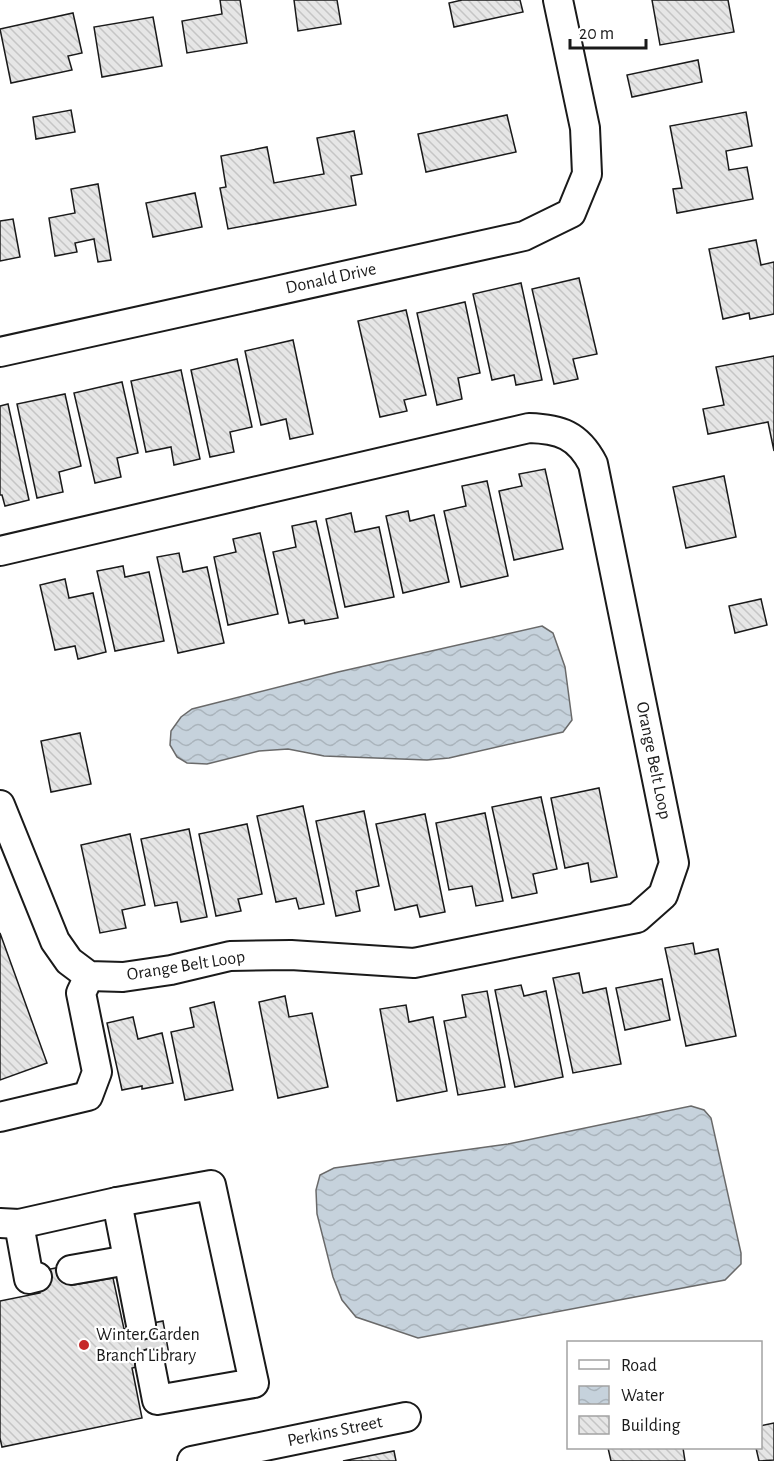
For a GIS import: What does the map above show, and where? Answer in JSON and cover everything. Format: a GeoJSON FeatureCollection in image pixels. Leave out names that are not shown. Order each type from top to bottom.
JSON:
{"type":"FeatureCollection","features":[{"type":"Feature","properties":{"kind":"street","name":"Donald Drive"},"geometry":{"type":"LineString","coordinates":[[0,352],[524,236],[572,213],[587,174],[585,128],[558,0]]}},
{"type":"Feature","properties":{"kind":"street","name":"Orange Belt Loop"},"geometry":{"type":"LineString","coordinates":[[0,551],[529,428],[552,429],[569,437],[585,448],[593,464],[674,862],[663,895],[636,918],[414,963],[291,955],[230,956],[171,970],[123,977],[89,976]]}},
{"type":"Feature","properties":{"kind":"street"},"geometry":{"type":"LineString","coordinates":[[0,805],[55,941],[69,961],[89,976],[81,993],[97,1072],[88,1096],[0,1118]]}},
{"type":"Feature","properties":{"kind":"street"},"geometry":{"type":"LineString","coordinates":[[37,1277],[29,1280],[10,1223],[211,1185],[254,1383],[157,1400],[150,1364]]}},
{"type":"Feature","properties":{"kind":"street"},"geometry":{"type":"LineString","coordinates":[[117,1202],[141,1325]]}},
{"type":"Feature","properties":{"kind":"street"},"geometry":{"type":"LineString","coordinates":[[71,1270],[128,1260]]}},
{"type":"Feature","properties":{"kind":"street","name":"Perkins Street"},"geometry":{"type":"LineString","coordinates":[[192,1461],[406,1417]]}},
{"type":"Feature","properties":{"kind":"water"},"geometry":{"type":"Polygon","coordinates":[[[542,626],[553,633],[565,667],[572,720],[563,732],[449,758],[427,760],[324,756],[288,749],[259,751],[207,764],[187,763],[177,757],[170,745],[171,731],[181,717],[192,709],[338,672],[542,626]]]}},
{"type":"Feature","properties":{"kind":"water"},"geometry":{"type":"Polygon","coordinates":[[[691,1106],[704,1110],[711,1118],[741,1253],[741,1264],[725,1280],[418,1338],[356,1317],[342,1300],[333,1277],[317,1214],[316,1190],[320,1175],[334,1168],[508,1144],[691,1106]]]}},
{"type":"Feature","properties":{"kind":"building"},"geometry":{"type":"Polygon","coordinates":[[[220,0],[240,0],[247,43],[187,53],[182,21],[222,14],[220,0]]]}},
{"type":"Feature","properties":{"kind":"building"},"geometry":{"type":"Polygon","coordinates":[[[294,0],[337,0],[341,24],[298,31],[294,0]]]}},
{"type":"Feature","properties":{"kind":"building"},"geometry":{"type":"Polygon","coordinates":[[[462,0],[520,0],[523,12],[454,27],[449,3],[462,0]]]}},
{"type":"Feature","properties":{"kind":"building"},"geometry":{"type":"Polygon","coordinates":[[[652,0],[728,0],[734,32],[660,45],[652,0]]]}},
{"type":"Feature","properties":{"kind":"building"},"geometry":{"type":"Polygon","coordinates":[[[73,13],[82,53],[68,56],[72,70],[11,83],[0,29],[73,13]]]}},
{"type":"Feature","properties":{"kind":"building"},"geometry":{"type":"Polygon","coordinates":[[[153,17],[162,66],[102,77],[94,27],[153,17]]]}},
{"type":"Feature","properties":{"kind":"building"},"geometry":{"type":"Polygon","coordinates":[[[698,60],[702,82],[632,97],[627,75],[698,60]]]}},
{"type":"Feature","properties":{"kind":"building"},"geometry":{"type":"Polygon","coordinates":[[[71,110],[75,132],[36,139],[33,117],[71,110]]]}},
{"type":"Feature","properties":{"kind":"building"},"geometry":{"type":"Polygon","coordinates":[[[746,112],[752,146],[726,151],[729,170],[747,167],[753,199],[677,213],[673,189],[682,188],[670,126],[746,112]]]}},
{"type":"Feature","properties":{"kind":"building"},"geometry":{"type":"Polygon","coordinates":[[[507,115],[516,152],[426,172],[418,134],[507,115]]]}},
{"type":"Feature","properties":{"kind":"building"},"geometry":{"type":"Polygon","coordinates":[[[354,131],[362,174],[351,176],[356,205],[228,229],[220,188],[226,187],[221,156],[267,147],[274,183],[324,174],[317,138],[354,131]]]}},
{"type":"Feature","properties":{"kind":"building"},"geometry":{"type":"Polygon","coordinates":[[[98,184],[111,260],[98,262],[94,239],[75,243],[77,252],[55,256],[49,218],[75,213],[71,189],[98,184]]]}},
{"type":"Feature","properties":{"kind":"building"},"geometry":{"type":"Polygon","coordinates":[[[195,193],[202,227],[153,237],[146,203],[195,193]]]}},
{"type":"Feature","properties":{"kind":"building"},"geometry":{"type":"Polygon","coordinates":[[[13,219],[20,257],[0,261],[0,221],[13,219]]]}},
{"type":"Feature","properties":{"kind":"building"},"geometry":{"type":"Polygon","coordinates":[[[756,240],[761,265],[774,262],[774,314],[750,319],[749,313],[723,319],[709,249],[756,240]]]}},
{"type":"Feature","properties":{"kind":"building"},"geometry":{"type":"Polygon","coordinates":[[[579,278],[597,354],[573,359],[578,379],[554,384],[532,289],[579,278]]]}},
{"type":"Feature","properties":{"kind":"building"},"geometry":{"type":"Polygon","coordinates":[[[521,283],[542,380],[516,385],[514,375],[492,380],[473,294],[521,283]]]}},
{"type":"Feature","properties":{"kind":"building"},"geometry":{"type":"Polygon","coordinates":[[[465,302],[480,373],[458,378],[462,399],[437,405],[417,313],[465,302]]]}},
{"type":"Feature","properties":{"kind":"building"},"geometry":{"type":"Polygon","coordinates":[[[406,310],[426,395],[404,400],[407,411],[380,417],[358,321],[406,310]]]}},
{"type":"Feature","properties":{"kind":"building"},"geometry":{"type":"Polygon","coordinates":[[[293,340],[313,434],[290,439],[286,419],[261,425],[245,351],[293,340]]]}},
{"type":"Feature","properties":{"kind":"building"},"geometry":{"type":"Polygon","coordinates":[[[774,356],[774,451],[768,422],[708,434],[703,409],[724,405],[716,367],[774,356]]]}},
{"type":"Feature","properties":{"kind":"building"},"geometry":{"type":"Polygon","coordinates":[[[237,359],[252,427],[230,432],[234,452],[210,457],[191,370],[237,359]]]}},
{"type":"Feature","properties":{"kind":"building"},"geometry":{"type":"Polygon","coordinates":[[[181,370],[200,459],[174,465],[171,447],[146,452],[131,381],[181,370]]]}},
{"type":"Feature","properties":{"kind":"building"},"geometry":{"type":"Polygon","coordinates":[[[122,382],[138,453],[117,458],[121,477],[95,483],[74,393],[122,382]]]}},
{"type":"Feature","properties":{"kind":"building"},"geometry":{"type":"Polygon","coordinates":[[[65,394],[81,466],[59,472],[63,492],[37,498],[17,404],[65,394]]]}},
{"type":"Feature","properties":{"kind":"building"},"geometry":{"type":"Polygon","coordinates":[[[8,404],[29,500],[5,506],[2,495],[0,495],[0,406],[8,404]]]}},
{"type":"Feature","properties":{"kind":"building"},"geometry":{"type":"Polygon","coordinates":[[[545,469],[563,549],[514,560],[499,491],[522,486],[519,474],[545,469]]]}},
{"type":"Feature","properties":{"kind":"building"},"geometry":{"type":"Polygon","coordinates":[[[724,476],[736,537],[686,548],[673,487],[724,476]]]}},
{"type":"Feature","properties":{"kind":"building"},"geometry":{"type":"Polygon","coordinates":[[[487,481],[508,576],[461,587],[444,511],[466,506],[462,486],[487,481]]]}},
{"type":"Feature","properties":{"kind":"building"},"geometry":{"type":"Polygon","coordinates":[[[408,511],[410,521],[434,515],[449,582],[403,593],[386,516],[408,511]]]}},
{"type":"Feature","properties":{"kind":"building"},"geometry":{"type":"Polygon","coordinates":[[[351,513],[355,532],[379,527],[394,597],[345,607],[326,519],[351,513]]]}},
{"type":"Feature","properties":{"kind":"building"},"geometry":{"type":"Polygon","coordinates":[[[316,521],[338,618],[305,624],[304,620],[289,623],[273,552],[296,547],[292,526],[316,521]]]}},
{"type":"Feature","properties":{"kind":"building"},"geometry":{"type":"Polygon","coordinates":[[[260,533],[278,614],[228,625],[214,557],[236,552],[233,539],[260,533]]]}},
{"type":"Feature","properties":{"kind":"building"},"geometry":{"type":"Polygon","coordinates":[[[179,553],[183,572],[207,567],[224,643],[178,653],[157,557],[179,553]]]}},
{"type":"Feature","properties":{"kind":"building"},"geometry":{"type":"Polygon","coordinates":[[[123,566],[125,577],[149,572],[164,641],[115,651],[97,571],[123,566]]]}},
{"type":"Feature","properties":{"kind":"building"},"geometry":{"type":"Polygon","coordinates":[[[65,579],[69,598],[93,593],[106,652],[78,659],[75,646],[55,650],[40,585],[65,579]]]}},
{"type":"Feature","properties":{"kind":"building"},"geometry":{"type":"Polygon","coordinates":[[[761,599],[767,625],[735,633],[729,606],[761,599]]]}},
{"type":"Feature","properties":{"kind":"building"},"geometry":{"type":"Polygon","coordinates":[[[80,733],[91,784],[51,792],[41,741],[80,733]]]}},
{"type":"Feature","properties":{"kind":"building"},"geometry":{"type":"Polygon","coordinates":[[[599,788],[617,877],[591,882],[588,863],[565,868],[551,798],[599,788]]]}},
{"type":"Feature","properties":{"kind":"building"},"geometry":{"type":"Polygon","coordinates":[[[541,797],[557,869],[533,874],[537,893],[512,898],[492,807],[541,797]]]}},
{"type":"Feature","properties":{"kind":"building"},"geometry":{"type":"Polygon","coordinates":[[[303,806],[324,904],[299,909],[296,898],[276,902],[257,816],[303,806]]]}},
{"type":"Feature","properties":{"kind":"building"},"geometry":{"type":"Polygon","coordinates":[[[364,811],[379,886],[356,891],[360,911],[336,916],[316,821],[364,811]]]}},
{"type":"Feature","properties":{"kind":"building"},"geometry":{"type":"Polygon","coordinates":[[[485,813],[503,901],[476,906],[472,886],[449,890],[436,823],[485,813]]]}},
{"type":"Feature","properties":{"kind":"building"},"geometry":{"type":"Polygon","coordinates":[[[425,814],[445,912],[420,917],[417,905],[395,910],[376,824],[425,814]]]}},
{"type":"Feature","properties":{"kind":"building"},"geometry":{"type":"Polygon","coordinates":[[[247,824],[262,894],[238,899],[241,911],[216,916],[199,834],[247,824]]]}},
{"type":"Feature","properties":{"kind":"building"},"geometry":{"type":"Polygon","coordinates":[[[189,829],[207,917],[181,922],[177,902],[155,906],[141,839],[189,829]]]}},
{"type":"Feature","properties":{"kind":"building"},"geometry":{"type":"Polygon","coordinates":[[[130,834],[145,905],[122,910],[126,928],[100,933],[81,845],[130,834]]]}},
{"type":"Feature","properties":{"kind":"building"},"geometry":{"type":"Polygon","coordinates":[[[0,933],[47,1063],[0,1080],[0,933]]]}},
{"type":"Feature","properties":{"kind":"building"},"geometry":{"type":"Polygon","coordinates":[[[693,943],[695,954],[718,949],[736,1036],[686,1046],[665,948],[693,943]]]}},
{"type":"Feature","properties":{"kind":"building"},"geometry":{"type":"Polygon","coordinates":[[[579,973],[583,993],[606,988],[621,1064],[573,1073],[553,978],[579,973]]]}},
{"type":"Feature","properties":{"kind":"building"},"geometry":{"type":"Polygon","coordinates":[[[662,979],[670,1020],[625,1030],[616,988],[662,979]]]}},
{"type":"Feature","properties":{"kind":"building"},"geometry":{"type":"Polygon","coordinates":[[[521,985],[524,996],[546,991],[563,1077],[515,1087],[495,990],[521,985]]]}},
{"type":"Feature","properties":{"kind":"building"},"geometry":{"type":"Polygon","coordinates":[[[487,991],[505,1087],[458,1095],[444,1021],[466,1017],[462,995],[487,991]]]}},
{"type":"Feature","properties":{"kind":"building"},"geometry":{"type":"Polygon","coordinates":[[[285,996],[289,1017],[312,1013],[328,1087],[278,1098],[259,1002],[285,996]]]}},
{"type":"Feature","properties":{"kind":"building"},"geometry":{"type":"Polygon","coordinates":[[[214,1002],[233,1090],[185,1100],[171,1032],[194,1027],[190,1008],[214,1002]]]}},
{"type":"Feature","properties":{"kind":"building"},"geometry":{"type":"Polygon","coordinates":[[[406,1005],[409,1022],[433,1017],[447,1091],[397,1101],[380,1009],[406,1005]]]}},
{"type":"Feature","properties":{"kind":"building"},"geometry":{"type":"Polygon","coordinates":[[[133,1017],[138,1039],[162,1033],[173,1083],[122,1090],[107,1023],[133,1017]]]}},
{"type":"Feature","properties":{"kind":"building","name":"Winter Garden Branch Library"},"geometry":{"type":"Polygon","coordinates":[[[70,1265],[74,1285],[113,1278],[124,1329],[163,1321],[170,1360],[132,1368],[142,1418],[2,1447],[0,1438],[0,1301],[40,1293],[36,1272],[70,1265]]]}},
{"type":"Feature","properties":{"kind":"building"},"geometry":{"type":"Polygon","coordinates":[[[774,1423],[774,1460],[759,1461],[756,1449],[762,1449],[762,1426],[774,1423]]]}},
{"type":"Feature","properties":{"kind":"building"},"geometry":{"type":"Polygon","coordinates":[[[608,1449],[683,1449],[685,1461],[611,1461],[608,1449]]]}},
{"type":"Feature","properties":{"kind":"building"},"geometry":{"type":"Polygon","coordinates":[[[394,1451],[396,1461],[343,1461],[394,1451]]]}},
{"type":"Feature","properties":{"kind":"tunnel"},"geometry":{"type":"LineString","coordinates":[[141,1325],[150,1364]]}},
{"type":"Feature","properties":{"kind":"place","name":"Winter Garden Branch Library"},"geometry":{"type":"Point","coordinates":[84,1345]}}]}
